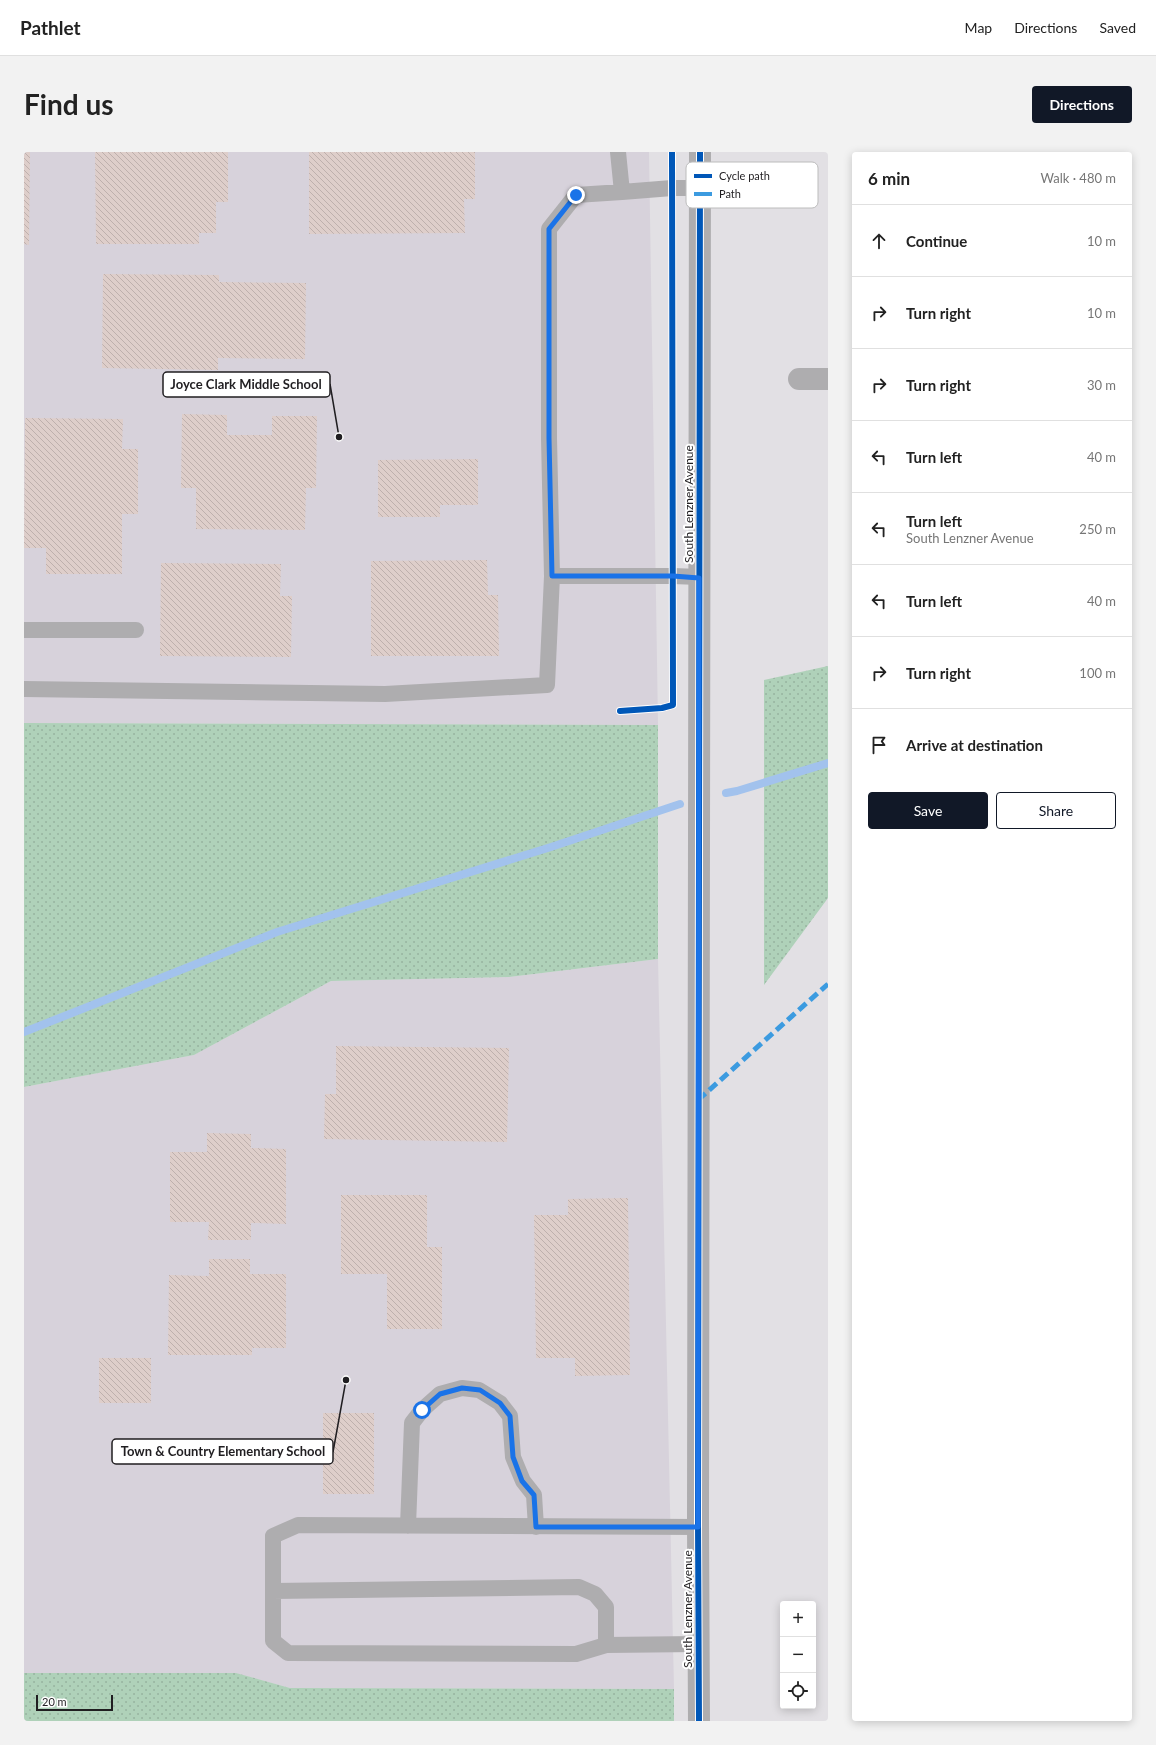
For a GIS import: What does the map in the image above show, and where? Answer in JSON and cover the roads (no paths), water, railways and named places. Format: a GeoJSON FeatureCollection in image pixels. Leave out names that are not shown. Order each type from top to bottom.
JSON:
{"type":"FeatureCollection","features":[{"type":"Feature","properties":{"kind":"street","name":"South Lenzner Avenue"},"geometry":{"type":"LineString","coordinates":[[699,1721],[700,208]]}},
{"type":"Feature","properties":{"kind":"street"},"geometry":{"type":"LineString","coordinates":[[799,379],[828,379]]}},
{"type":"Feature","properties":{"kind":"lane"},"geometry":{"type":"LineString","coordinates":[[618,152],[622,192]]}},
{"type":"Feature","properties":{"kind":"lane"},"geometry":{"type":"LineString","coordinates":[[24,689],[384,694],[547,685],[552,576],[549,438],[549,229],[576,195],[686,188]]}},
{"type":"Feature","properties":{"kind":"lane"},"geometry":{"type":"LineString","coordinates":[[552,576],[673,576],[699,578]]}},
{"type":"Feature","properties":{"kind":"lane"},"geometry":{"type":"LineString","coordinates":[[24,630],[136,630]]}},
{"type":"Feature","properties":{"kind":"lane"},"geometry":{"type":"LineString","coordinates":[[408,1526],[412,1423],[422,1410],[440,1394],[462,1388],[480,1390],[500,1403],[510,1416],[513,1457],[522,1481],[534,1495],[536,1527]]}},
{"type":"Feature","properties":{"kind":"lane"},"geometry":{"type":"LineString","coordinates":[[698,1527],[298,1525],[273,1536],[273,1641],[288,1653],[576,1654],[606,1645],[698,1644]]}},
{"type":"Feature","properties":{"kind":"lane"},"geometry":{"type":"LineString","coordinates":[[273,1591],[579,1587],[595,1594],[606,1607],[606,1645]]}},
{"type":"Feature","properties":{"kind":"waterway"},"geometry":{"type":"LineString","coordinates":[[726,793],[828,763]]}},
{"type":"Feature","properties":{"kind":"waterway"},"geometry":{"type":"LineString","coordinates":[[24,1032],[277,932],[551,847],[680,804]]}},
{"type":"Feature","properties":{"kind":"place","name":"Joyce Clark Middle School"},"geometry":{"type":"Point","coordinates":[339,437]}},
{"type":"Feature","properties":{"kind":"place","name":"Town & Country Elementary School"},"geometry":{"type":"Point","coordinates":[346,1380]}}]}
